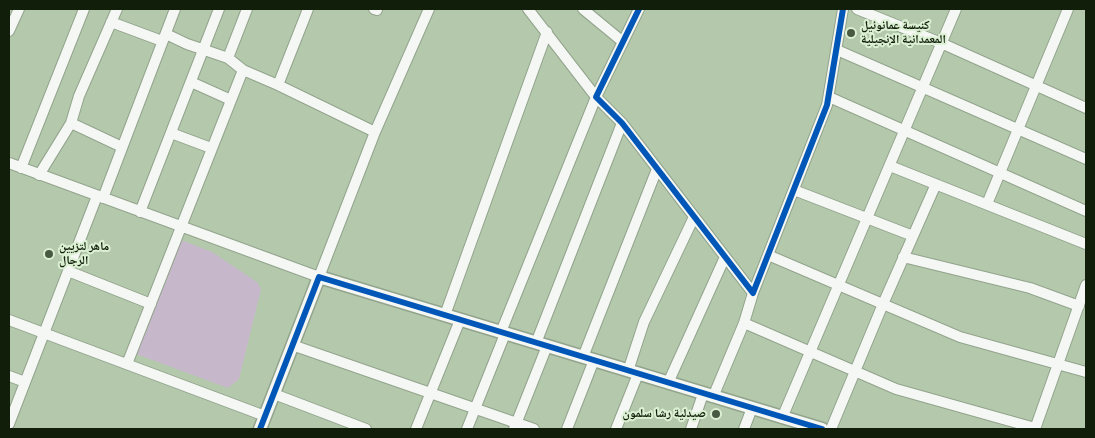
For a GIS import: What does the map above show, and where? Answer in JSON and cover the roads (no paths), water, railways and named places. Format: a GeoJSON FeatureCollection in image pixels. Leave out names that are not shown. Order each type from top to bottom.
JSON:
{"type":"FeatureCollection","features":[{"type":"Feature","properties":{"kind":"street"},"geometry":{"type":"LineString","coordinates":[[9,31],[19,9]]}},
{"type":"Feature","properties":{"kind":"street"},"geometry":{"type":"LineString","coordinates":[[21,168],[83,9]]}},
{"type":"Feature","properties":{"kind":"street"},"geometry":{"type":"LineString","coordinates":[[39,175],[71,123],[79,96],[117,9]]}},
{"type":"Feature","properties":{"kind":"street"},"geometry":{"type":"LineString","coordinates":[[9,424],[68,271],[122,147],[176,9]]}},
{"type":"Feature","properties":{"kind":"street"},"geometry":{"type":"LineString","coordinates":[[140,212],[219,9]]}},
{"type":"Feature","properties":{"kind":"street"},"geometry":{"type":"LineString","coordinates":[[228,58],[247,9]]}},
{"type":"Feature","properties":{"kind":"street"},"geometry":{"type":"LineString","coordinates":[[278,85],[308,9]]}},
{"type":"Feature","properties":{"kind":"street"},"geometry":{"type":"LineString","coordinates":[[260,429],[375,132],[429,9]]}},
{"type":"Feature","properties":{"kind":"street"},"geometry":{"type":"LineString","coordinates":[[528,9],[548,32],[596,96],[622,123],[753,293]]}},
{"type":"Feature","properties":{"kind":"street"},"geometry":{"type":"LineString","coordinates":[[583,9],[623,42]]}},
{"type":"Feature","properties":{"kind":"street"},"geometry":{"type":"LineString","coordinates":[[467,429],[596,96],[639,9]]}},
{"type":"Feature","properties":{"kind":"street"},"geometry":{"type":"LineString","coordinates":[[691,429],[744,323],[753,293],[829,97],[843,9]]}},
{"type":"Feature","properties":{"kind":"street"},"geometry":{"type":"LineString","coordinates":[[857,9],[941,43],[1086,108]]}},
{"type":"Feature","properties":{"kind":"street"},"geometry":{"type":"LineString","coordinates":[[782,418],[956,9]]}},
{"type":"Feature","properties":{"kind":"street"},"geometry":{"type":"LineString","coordinates":[[987,204],[1068,9]]}},
{"type":"Feature","properties":{"kind":"street"},"geometry":{"type":"LineString","coordinates":[[112,22],[228,58],[243,70],[375,132]]}},
{"type":"Feature","properties":{"kind":"street"},"geometry":{"type":"LineString","coordinates":[[445,315],[548,32]]}},
{"type":"Feature","properties":{"kind":"street"},"geometry":{"type":"LineString","coordinates":[[836,50],[1086,159]]}},
{"type":"Feature","properties":{"kind":"street"},"geometry":{"type":"LineString","coordinates":[[127,364],[243,70]]}},
{"type":"Feature","properties":{"kind":"street"},"geometry":{"type":"LineString","coordinates":[[191,82],[231,100]]}},
{"type":"Feature","properties":{"kind":"street"},"geometry":{"type":"LineString","coordinates":[[829,97],[1086,211]]}},
{"type":"Feature","properties":{"kind":"street"},"geometry":{"type":"LineString","coordinates":[[71,123],[122,147]]}},
{"type":"Feature","properties":{"kind":"street"},"geometry":{"type":"LineString","coordinates":[[515,426],[541,345],[622,123]]}},
{"type":"Feature","properties":{"kind":"street"},"geometry":{"type":"LineString","coordinates":[[171,133],[211,148]]}},
{"type":"Feature","properties":{"kind":"street"},"geometry":{"type":"LineString","coordinates":[[9,164],[318,277],[752,408],[782,418],[798,426],[822,429]]}},
{"type":"Feature","properties":{"kind":"street"},"geometry":{"type":"LineString","coordinates":[[890,166],[1086,244]]}},
{"type":"Feature","properties":{"kind":"street"},"geometry":{"type":"LineString","coordinates":[[567,429],[588,359],[657,169]]}},
{"type":"Feature","properties":{"kind":"street"},"geometry":{"type":"LineString","coordinates":[[831,429],[903,257],[936,184]]}},
{"type":"Feature","properties":{"kind":"street"},"geometry":{"type":"LineString","coordinates":[[794,190],[867,220],[913,236]]}},
{"type":"Feature","properties":{"kind":"street"},"geometry":{"type":"LineString","coordinates":[[616,429],[633,372],[644,322],[694,217]]}},
{"type":"Feature","properties":{"kind":"street"},"geometry":{"type":"LineString","coordinates":[[768,255],[960,337],[1086,372]]}},
{"type":"Feature","properties":{"kind":"street"},"geometry":{"type":"LineString","coordinates":[[668,383],[725,257]]}},
{"type":"Feature","properties":{"kind":"street"},"geometry":{"type":"LineString","coordinates":[[903,257],[1030,288],[1079,306]]}},
{"type":"Feature","properties":{"kind":"street"},"geometry":{"type":"LineString","coordinates":[[68,271],[150,304]]}},
{"type":"Feature","properties":{"kind":"street"},"geometry":{"type":"LineString","coordinates":[[744,323],[896,389],[1035,429],[1086,285]]}},
{"type":"Feature","properties":{"kind":"street"},"geometry":{"type":"LineString","coordinates":[[9,320],[265,416]]}},
{"type":"Feature","properties":{"kind":"street"},"geometry":{"type":"LineString","coordinates":[[416,429],[460,320]]}},
{"type":"Feature","properties":{"kind":"street"},"geometry":{"type":"LineString","coordinates":[[292,345],[475,409],[515,426],[534,429]]}},
{"type":"Feature","properties":{"kind":"street"},"geometry":{"type":"LineString","coordinates":[[9,376],[25,382]]}},
{"type":"Feature","properties":{"kind":"street"},"geometry":{"type":"LineString","coordinates":[[274,394],[366,428]]}},
{"type":"Feature","properties":{"kind":"street"},"geometry":{"type":"LineString","coordinates":[[744,429],[752,408]]}},
{"type":"Feature","properties":{"kind":"street"},"geometry":{"type":"LineString","coordinates":[[337,429],[341,419]]}},
{"type":"Feature","properties":{"kind":"place","name":"كنيسة عمانوئيل المعمدانية الإنجيلية"},"geometry":{"type":"Point","coordinates":[851,33]}},
{"type":"Feature","properties":{"kind":"place","name":"ماهر لتزيين الرجال"},"geometry":{"type":"Point","coordinates":[49,254]}},
{"type":"Feature","properties":{"kind":"place","name":"صيدلية رشا سلمون"},"geometry":{"type":"Point","coordinates":[716,414]}}]}
